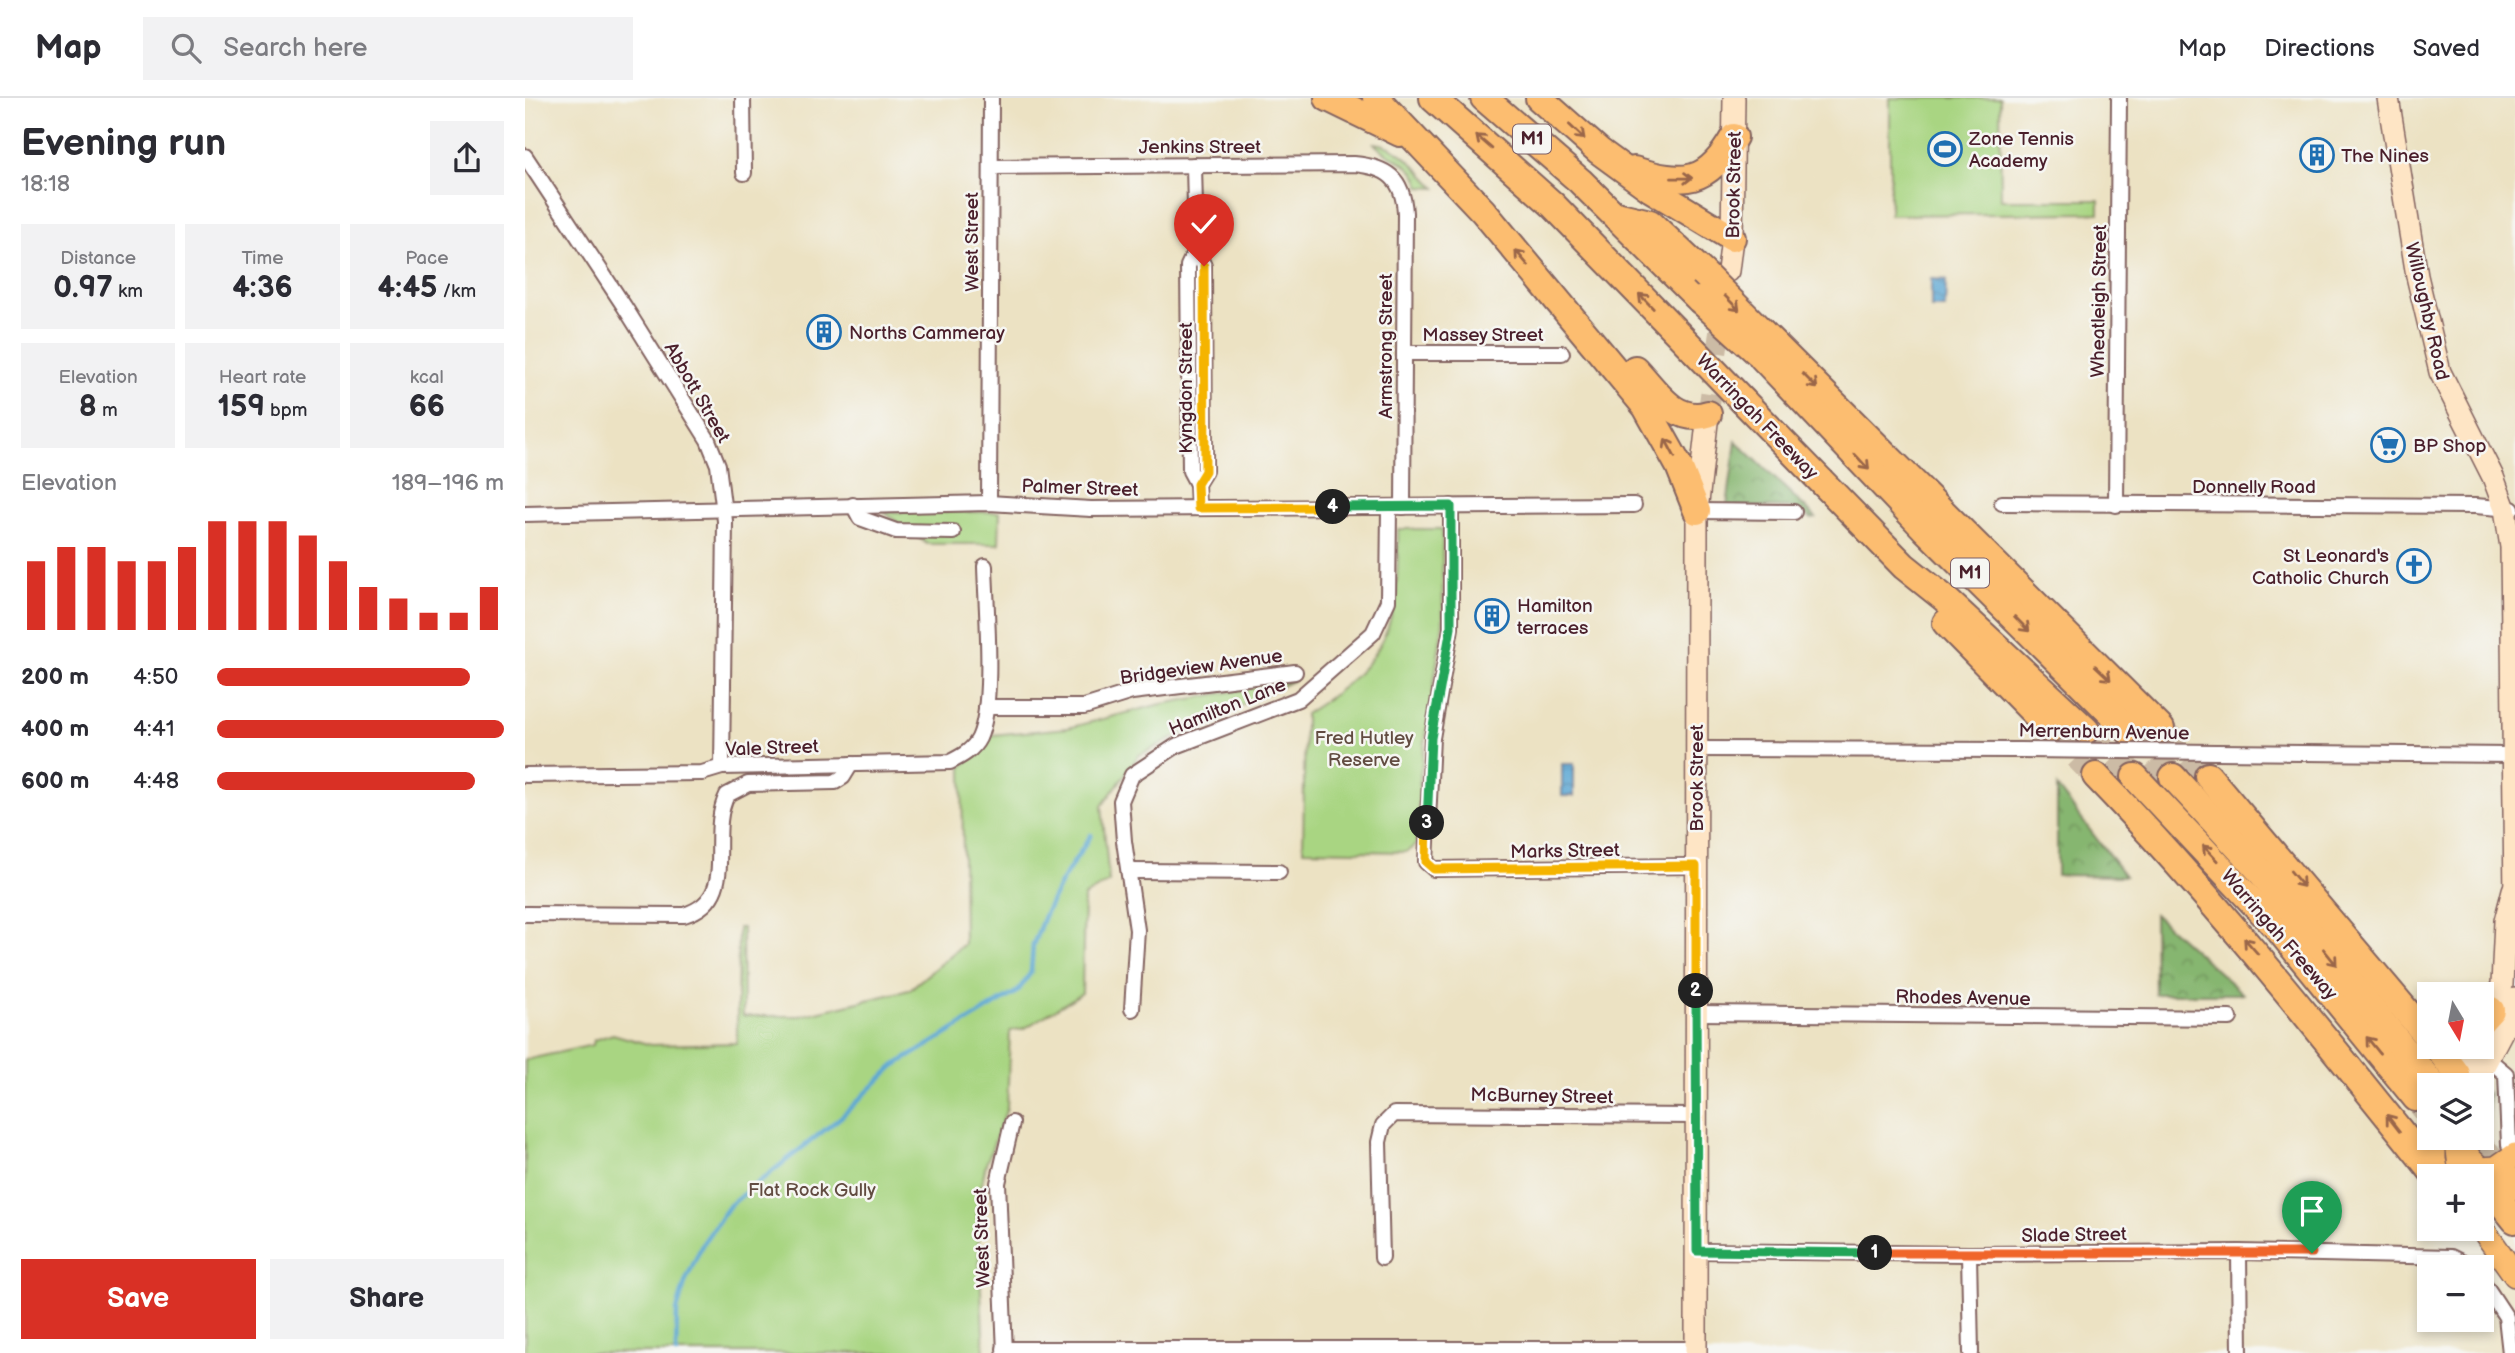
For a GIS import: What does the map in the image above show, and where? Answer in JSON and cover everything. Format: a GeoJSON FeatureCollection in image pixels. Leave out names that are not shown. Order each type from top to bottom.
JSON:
{"type":"FeatureCollection","features":[{"type":"Feature","properties":{"kind":"highway"},"geometry":{"type":"LineString","coordinates":[[1328,98],[1402,134],[1442,166]]}},
{"type":"Feature","properties":{"kind":"highway"},"geometry":{"type":"LineString","coordinates":[[1376,98],[1442,166],[1567,309],[1656,421],[1679,466],[1697,511]]}},
{"type":"Feature","properties":{"kind":"highway","name":"Warringah Freeway"},"geometry":{"type":"LineString","coordinates":[[1433,98],[1553,205],[1904,565],[1963,615],[2086,730]]}},
{"type":"Feature","properties":{"kind":"highway","name":"M1"},"geometry":{"type":"LineString","coordinates":[[1484,98],[1616,215],[1700,300],[1760,342],[1925,529],[2128,730]]}},
{"type":"Feature","properties":{"kind":"highway"},"geometry":{"type":"LineString","coordinates":[[1539,98],[1616,164],[1651,189],[1732,238]]}},
{"type":"Feature","properties":{"kind":"highway"},"geometry":{"type":"LineString","coordinates":[[1616,164],[1662,178],[1692,178],[1713,167],[1734,137]]}},
{"type":"Feature","properties":{"kind":"highway"},"geometry":{"type":"LineString","coordinates":[[1616,215],[1650,223],[1716,272],[1760,342],[2161,729]]}},
{"type":"Feature","properties":{"kind":"highway"},"geometry":{"type":"LineString","coordinates":[[1567,309],[1584,314],[1677,412],[1688,417],[1708,414]]}},
{"type":"Feature","properties":{"kind":"highway"},"geometry":{"type":"LineString","coordinates":[[1904,565],[1909,585],[2050,729]]}},
{"type":"Feature","properties":{"kind":"highway"},"geometry":{"type":"LineString","coordinates":[[2212,764],[2417,1014]]}},
{"type":"Feature","properties":{"kind":"highway"},"geometry":{"type":"LineString","coordinates":[[2096,776],[2174,857],[2279,978],[2427,1164]]}},
{"type":"Feature","properties":{"kind":"highway","name":"Warringah Freeway"},"geometry":{"type":"LineString","coordinates":[[2135,777],[2279,930],[2436,1073]]}},
{"type":"Feature","properties":{"kind":"highway","name":"Warringah Freeway"},"geometry":{"type":"LineString","coordinates":[[2173,777],[2438,1073]]}},
{"type":"Feature","properties":{"kind":"highway"},"geometry":{"type":"LineString","coordinates":[[2507,1171],[2515,1220]]}},
{"type":"Feature","properties":{"kind":"main road","name":"Brook Street"},"geometry":{"type":"LineString","coordinates":[[1716,272],[1732,238],[1734,98]]}},
{"type":"Feature","properties":{"kind":"main road","name":"Willoughby Road"},"geometry":{"type":"LineString","coordinates":[[2388,98],[2417,276],[2440,372],[2510,509],[2514,894],[2505,921],[2511,988],[2494,1024]]}},
{"type":"Feature","properties":{"kind":"main road","name":"Brook Street"},"geometry":{"type":"LineString","coordinates":[[1696,1351],[1697,511],[1708,414]]}},
{"type":"Feature","properties":{"kind":"main road","name":"Willoughby Road"},"geometry":{"type":"LineString","coordinates":[[2494,1009],[2511,988]]}},
{"type":"Feature","properties":{"kind":"main road","name":"Willoughby Road"},"geometry":{"type":"LineString","coordinates":[[2461,1073],[2474,1059]]}},
{"type":"Feature","properties":{"kind":"main road"},"geometry":{"type":"LineString","coordinates":[[2465,1150],[2481,1169],[2496,1168],[2507,1171]]}},
{"type":"Feature","properties":{"kind":"main road"},"geometry":{"type":"LineString","coordinates":[[2491,1241],[2515,1275]]}},
{"type":"Feature","properties":{"kind":"street"},"geometry":{"type":"LineString","coordinates":[[743,98],[744,173]]}},
{"type":"Feature","properties":{"kind":"street","name":"Wheatleigh Street"},"geometry":{"type":"LineString","coordinates":[[2116,505],[2119,98]]}},
{"type":"Feature","properties":{"kind":"street","name":"West Street"},"geometry":{"type":"LineString","coordinates":[[989,503],[992,101]]}},
{"type":"Feature","properties":{"kind":"street","name":"Abbott Street"},"geometry":{"type":"LineString","coordinates":[[525,156],[618,296],[708,440],[722,482],[722,767]]}},
{"type":"Feature","properties":{"kind":"street","name":"Kyngdon Street"},"geometry":{"type":"LineString","coordinates":[[1194,164],[1196,249],[1188,265],[1190,471],[1197,484],[1198,508]]}},
{"type":"Feature","properties":{"kind":"street","name":"Jenkins Street"},"geometry":{"type":"LineString","coordinates":[[991,167],[1361,165],[1383,169],[1401,186]]}},
{"type":"Feature","properties":{"kind":"street","name":"Armstrong Street"},"geometry":{"type":"LineString","coordinates":[[1396,507],[1404,353],[1405,213],[1401,186]]}},
{"type":"Feature","properties":{"kind":"street","name":"Massey Street"},"geometry":{"type":"LineString","coordinates":[[1404,353],[1562,353]]}},
{"type":"Feature","properties":{"kind":"street","name":"Palmer Street"},"geometry":{"type":"LineString","coordinates":[[525,514],[989,503],[1058,509],[1634,505]]}},
{"type":"Feature","properties":{"kind":"street","name":"Donnelly Road"},"geometry":{"type":"LineString","coordinates":[[2002,503],[2475,506],[2510,509]]}},
{"type":"Feature","properties":{"kind":"street"},"geometry":{"type":"LineString","coordinates":[[853,505],[860,518],[896,531],[953,532]]}},
{"type":"Feature","properties":{"kind":"street","name":"Marks Street"},"geometry":{"type":"LineString","coordinates":[[1451,506],[1451,628],[1431,738],[1426,862],[1434,869],[1696,866]]}},
{"type":"Feature","properties":{"kind":"street","name":"Hamilton Lane"},"geometry":{"type":"LineString","coordinates":[[1132,1009],[1137,930],[1121,801],[1132,775],[1177,746],[1298,699],[1373,633],[1388,601],[1396,507]]}},
{"type":"Feature","properties":{"kind":"street"},"geometry":{"type":"LineString","coordinates":[[1697,511],[1794,512]]}},
{"type":"Feature","properties":{"kind":"street"},"geometry":{"type":"LineString","coordinates":[[985,566],[986,707]]}},
{"type":"Feature","properties":{"kind":"street","name":"Bridgeview Avenue"},"geometry":{"type":"LineString","coordinates":[[986,707],[1084,707],[1132,692],[1296,673]]}},
{"type":"Feature","properties":{"kind":"street","name":"Vale Street"},"geometry":{"type":"LineString","coordinates":[[525,775],[702,773],[722,767],[950,762],[967,753],[978,738],[986,707]]}},
{"type":"Feature","properties":{"kind":"street","name":"Merrenburn Avenue"},"geometry":{"type":"LineString","coordinates":[[1696,749],[2019,750],[2212,764],[2511,755]]}},
{"type":"Feature","properties":{"kind":"street"},"geometry":{"type":"LineString","coordinates":[[525,914],[684,915],[699,911],[711,901],[717,887],[721,813],[727,795],[748,784],[835,782],[843,777],[851,764]]}},
{"type":"Feature","properties":{"kind":"street"},"geometry":{"type":"LineString","coordinates":[[1130,872],[1279,872]]}},
{"type":"Feature","properties":{"kind":"street","name":"Rhodes Avenue"},"geometry":{"type":"LineString","coordinates":[[1696,1013],[2230,1018]]}},
{"type":"Feature","properties":{"kind":"street"},"geometry":{"type":"LineString","coordinates":[[2487,1059],[2506,1074],[2509,1142],[2507,1171]]}},
{"type":"Feature","properties":{"kind":"street","name":"McBurney Street"},"geometry":{"type":"LineString","coordinates":[[1382,1258],[1379,1142],[1388,1118],[1403,1112],[1697,1116]]}},
{"type":"Feature","properties":{"kind":"street","name":"West Street"},"geometry":{"type":"LineString","coordinates":[[1005,1351],[998,1183],[1012,1123]]}},
{"type":"Feature","properties":{"kind":"street","name":"Slade Street"},"geometry":{"type":"LineString","coordinates":[[1697,1251],[1969,1254],[2239,1252],[2417,1256]]}},
{"type":"Feature","properties":{"kind":"street"},"geometry":{"type":"LineString","coordinates":[[2239,1252],[2240,1353]]}},
{"type":"Feature","properties":{"kind":"street"},"geometry":{"type":"LineString","coordinates":[[1969,1254],[1971,1353]]}},
{"type":"Feature","properties":{"kind":"street"},"geometry":{"type":"LineString","coordinates":[[2494,1299],[2506,1317],[2510,1353]]}},
{"type":"Feature","properties":{"kind":"street"},"geometry":{"type":"LineString","coordinates":[[1005,1351],[1696,1351]]}},
{"type":"Feature","properties":{"kind":"green space","name":"Zone Tennis Academy"},"geometry":{"type":"Polygon","coordinates":[[[1890,98],[2000,98],[2001,200],[2099,200],[2099,213],[1890,215],[1890,98]]]}},
{"type":"Feature","properties":{"kind":"green space"},"geometry":{"type":"Polygon","coordinates":[[[1374,143],[1400,153],[1436,188],[1420,187],[1413,171],[1374,143]]]}},
{"type":"Feature","properties":{"kind":"green space"},"geometry":{"type":"Polygon","coordinates":[[[1736,441],[1816,518],[1812,519],[1796,508],[1727,506],[1736,441]]]}},
{"type":"Feature","properties":{"kind":"green space"},"geometry":{"type":"Polygon","coordinates":[[[884,512],[1000,512],[999,544],[927,544],[884,512]]]}},
{"type":"Feature","properties":{"kind":"green space","name":"Fred Hutley Reserve"},"geometry":{"type":"Polygon","coordinates":[[[1398,529],[1442,529],[1443,623],[1420,776],[1416,845],[1406,852],[1303,850],[1305,714],[1355,676],[1372,658],[1383,638],[1396,591],[1398,529]]]}},
{"type":"Feature","properties":{"kind":"green space","name":"Flat Rock Gully"},"geometry":{"type":"Polygon","coordinates":[[[1294,680],[1139,755],[1102,806],[1109,882],[1084,896],[1082,993],[1025,1028],[1010,1031],[1007,1108],[986,1164],[977,1206],[984,1353],[525,1353],[525,1060],[593,1045],[594,1040],[613,1034],[651,1045],[737,1043],[738,928],[742,928],[743,1016],[800,1016],[909,990],[964,944],[962,767],[992,735],[1068,728],[1157,705],[1294,680]]]}},
{"type":"Feature","properties":{"kind":"green space"},"geometry":{"type":"Polygon","coordinates":[[[2057,787],[2125,876],[2057,875],[2057,787]]]}},
{"type":"Feature","properties":{"kind":"green space"},"geometry":{"type":"Polygon","coordinates":[[[2154,914],[2243,994],[2155,994],[2154,914]]]}},
{"type":"Feature","properties":{"kind":"water"},"geometry":{"type":"Polygon","coordinates":[[[1931,279],[1946,280],[1945,308],[1931,308],[1931,279]]]}},
{"type":"Feature","properties":{"kind":"water"},"geometry":{"type":"Polygon","coordinates":[[[1562,764],[1574,764],[1574,796],[1562,796],[1562,764]]]}},
{"type":"Feature","properties":{"kind":"waterway"},"geometry":{"type":"LineString","coordinates":[[676,1353],[677,1310],[686,1280],[703,1243],[730,1205],[841,1117],[894,1066],[1018,991],[1031,972],[1033,945],[1044,916],[1061,882],[1091,835]]}},
{"type":"Feature","properties":{"kind":"tunnel"},"geometry":{"type":"LineString","coordinates":[[1708,414],[1723,308]]}},
{"type":"Feature","properties":{"kind":"tunnel"},"geometry":{"type":"LineString","coordinates":[[2050,729],[2096,776]]}},
{"type":"Feature","properties":{"kind":"tunnel"},"geometry":{"type":"LineString","coordinates":[[2161,729],[2208,776]]}},
{"type":"Feature","properties":{"kind":"tunnel"},"geometry":{"type":"LineString","coordinates":[[2086,730],[2135,777]]}},
{"type":"Feature","properties":{"kind":"tunnel"},"geometry":{"type":"LineString","coordinates":[[2128,730],[2173,777]]}},
{"type":"Feature","properties":{"kind":"tunnel"},"geometry":{"type":"LineString","coordinates":[[2485,1150],[2503,1173]]}},
{"type":"Feature","properties":{"kind":"place","name":"Zone Tennis Academy"},"geometry":{"type":"Point","coordinates":[1945,149]}},
{"type":"Feature","properties":{"kind":"place","name":"The Nines"},"geometry":{"type":"Point","coordinates":[2317,155]}},
{"type":"Feature","properties":{"kind":"place","name":"Norths Cammeray"},"geometry":{"type":"Point","coordinates":[824,332]}},
{"type":"Feature","properties":{"kind":"place","name":"BP Shop"},"geometry":{"type":"Point","coordinates":[2388,445]}},
{"type":"Feature","properties":{"kind":"place","name":"St Leonard's Catholic Church"},"geometry":{"type":"Point","coordinates":[2414,566]}},
{"type":"Feature","properties":{"kind":"place","name":"Hamilton terraces"},"geometry":{"type":"Point","coordinates":[1492,616]}},
{"type":"Feature","properties":{"kind":"route"},"geometry":{"type":"LineString","coordinates":[[1204,266],[1205,471],[1197,484],[1198,508],[1451,506],[1451,628],[1431,738],[1426,862],[1434,869],[1476,871],[1696,866],[1697,1251],[1969,1254],[2312,1253]]}}]}
